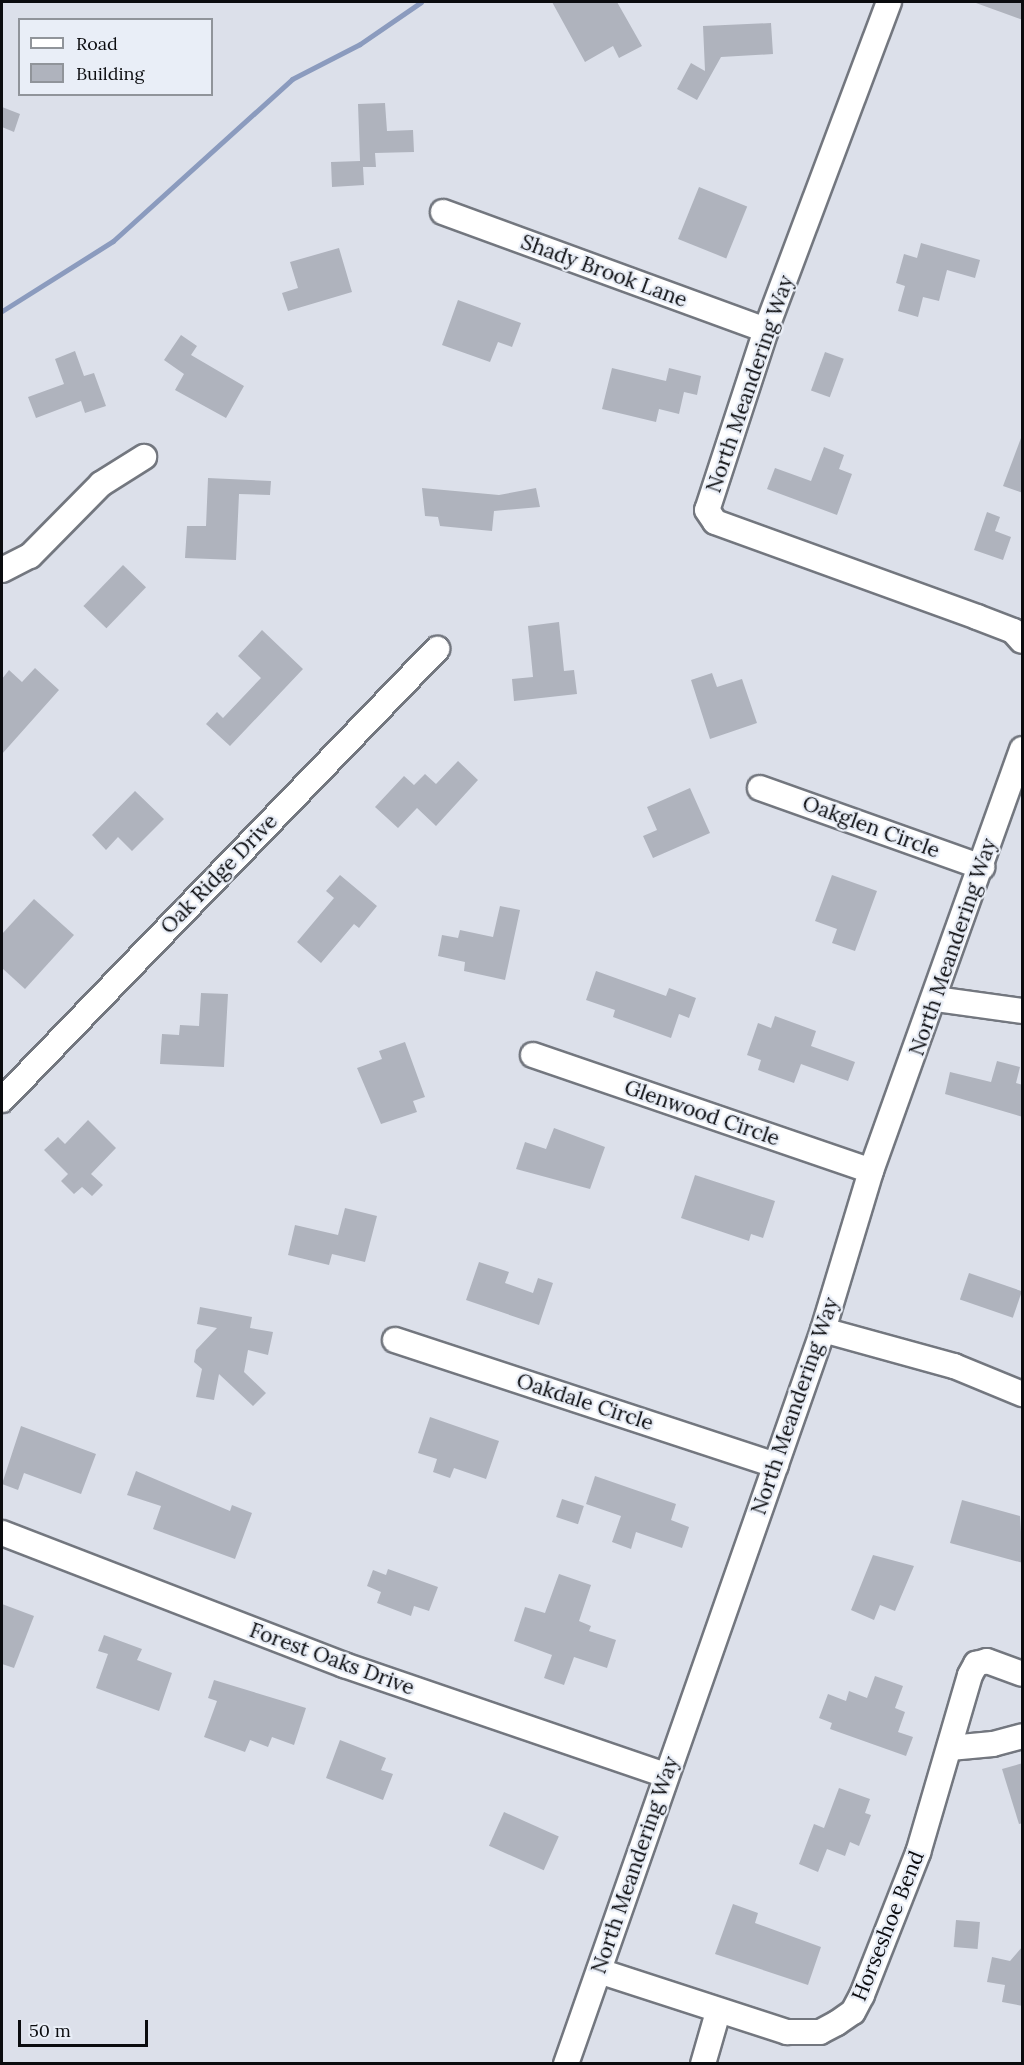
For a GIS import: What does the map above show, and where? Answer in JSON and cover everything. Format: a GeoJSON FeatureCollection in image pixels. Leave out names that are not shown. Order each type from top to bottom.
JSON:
{"type":"FeatureCollection","features":[{"type":"Feature","properties":{"kind":"street","name":"North Meandering Way"},"geometry":{"type":"LineString","coordinates":[[890,2],[766,330],[710,492],[707,510],[715,522],[1013,631],[1023,641]]}},
{"type":"Feature","properties":{"kind":"street","name":"Shady Brook Lane"},"geometry":{"type":"LineString","coordinates":[[443,212],[766,330]]}},
{"type":"Feature","properties":{"kind":"street"},"geometry":{"type":"LineString","coordinates":[[2,570],[30,556],[101,484],[144,457]]}},
{"type":"Feature","properties":{"kind":"street","name":"Oak Ridge Drive"},"geometry":{"type":"LineString","coordinates":[[2,1100],[437,649]]}},
{"type":"Feature","properties":{"kind":"street","name":"North Meandering Way"},"geometry":{"type":"LineString","coordinates":[[566,2064],[823,1330],[871,1171],[936,999],[1023,748]]}},
{"type":"Feature","properties":{"kind":"street","name":"Oakglen Circle"},"geometry":{"type":"LineString","coordinates":[[760,788],[982,867]]}},
{"type":"Feature","properties":{"kind":"street"},"geometry":{"type":"LineString","coordinates":[[936,999],[1023,1011]]}},
{"type":"Feature","properties":{"kind":"street","name":"Glenwood Circle"},"geometry":{"type":"LineString","coordinates":[[533,1055],[871,1171]]}},
{"type":"Feature","properties":{"kind":"street"},"geometry":{"type":"LineString","coordinates":[[823,1330],[954,1366],[1023,1394]]}},
{"type":"Feature","properties":{"kind":"street","name":"Oakdale Circle"},"geometry":{"type":"LineString","coordinates":[[395,1340],[776,1465]]}},
{"type":"Feature","properties":{"kind":"street","name":"Forest Oaks Drive"},"geometry":{"type":"LineString","coordinates":[[2,1533],[344,1665],[666,1776]]}},
{"type":"Feature","properties":{"kind":"street","name":"Horseshoe Bend"},"geometry":{"type":"LineString","coordinates":[[599,1971],[718,2012],[806,2034],[820,2032],[853,2012],[918,1853],[976,1664],[987,1661],[1023,1674]]}},
{"type":"Feature","properties":{"kind":"street"},"geometry":{"type":"LineString","coordinates":[[950,1748],[993,1744],[1023,1736]]}},
{"type":"Feature","properties":{"kind":"street"},"geometry":{"type":"LineString","coordinates":[[703,2064],[718,2012]]}},
{"type":"Feature","properties":{"kind":"building"},"geometry":{"type":"Polygon","coordinates":[[[552,2],[617,2],[642,46],[619,58],[613,46],[585,62],[552,2]]]}},
{"type":"Feature","properties":{"kind":"building"},"geometry":{"type":"Polygon","coordinates":[[[1023,2],[1023,20],[976,3],[1023,2]]]}},
{"type":"Feature","properties":{"kind":"building"},"geometry":{"type":"Polygon","coordinates":[[[771,23],[773,54],[721,57],[697,100],[677,89],[691,63],[705,71],[703,26],[771,23]]]}},
{"type":"Feature","properties":{"kind":"building"},"geometry":{"type":"Polygon","coordinates":[[[385,103],[387,131],[413,130],[414,152],[375,153],[376,167],[363,167],[364,185],[332,187],[331,162],[360,161],[358,104],[385,103]]]}},
{"type":"Feature","properties":{"kind":"building"},"geometry":{"type":"Polygon","coordinates":[[[2,107],[20,114],[14,132],[2,127],[2,107]]]}},
{"type":"Feature","properties":{"kind":"building"},"geometry":{"type":"Polygon","coordinates":[[[699,187],[747,206],[726,258],[678,239],[699,187]]]}},
{"type":"Feature","properties":{"kind":"building"},"geometry":{"type":"Polygon","coordinates":[[[921,243],[980,260],[975,278],[947,270],[939,301],[923,297],[918,317],[898,311],[905,286],[896,283],[904,254],[917,258],[921,243]]]}},
{"type":"Feature","properties":{"kind":"building"},"geometry":{"type":"Polygon","coordinates":[[[339,248],[352,292],[288,311],[282,293],[298,288],[290,262],[339,248]]]}},
{"type":"Feature","properties":{"kind":"building"},"geometry":{"type":"Polygon","coordinates":[[[458,300],[521,323],[512,347],[498,342],[490,362],[442,345],[458,300]]]}},
{"type":"Feature","properties":{"kind":"building"},"geometry":{"type":"Polygon","coordinates":[[[181,335],[197,346],[191,355],[244,386],[226,418],[175,390],[184,374],[164,360],[181,335]]]}},
{"type":"Feature","properties":{"kind":"building"},"geometry":{"type":"Polygon","coordinates":[[[75,351],[84,376],[94,373],[106,406],[85,413],[81,401],[36,418],[28,397],[64,384],[55,359],[75,351]]]}},
{"type":"Feature","properties":{"kind":"building"},"geometry":{"type":"Polygon","coordinates":[[[825,352],[844,359],[830,397],[811,391],[825,352]]]}},
{"type":"Feature","properties":{"kind":"building"},"geometry":{"type":"Polygon","coordinates":[[[612,368],[666,381],[669,368],[701,376],[697,395],[684,392],[679,414],[659,409],[656,422],[602,409],[612,368]]]}},
{"type":"Feature","properties":{"kind":"building"},"geometry":{"type":"Polygon","coordinates":[[[1021,438],[1023,438],[1023,493],[1003,486],[1021,438]]]}},
{"type":"Feature","properties":{"kind":"building"},"geometry":{"type":"Polygon","coordinates":[[[824,447],[844,455],[839,469],[852,474],[837,515],[767,489],[775,468],[811,481],[824,447]]]}},
{"type":"Feature","properties":{"kind":"building"},"geometry":{"type":"Polygon","coordinates":[[[208,478],[271,481],[270,495],[239,494],[236,560],[185,558],[187,526],[206,526],[208,478]]]}},
{"type":"Feature","properties":{"kind":"building"},"geometry":{"type":"Polygon","coordinates":[[[422,488],[499,495],[536,488],[540,507],[494,511],[492,531],[440,526],[438,517],[425,516],[422,488]]]}},
{"type":"Feature","properties":{"kind":"building"},"geometry":{"type":"Polygon","coordinates":[[[987,512],[1000,517],[995,531],[1011,537],[1003,560],[974,550],[987,512]]]}},
{"type":"Feature","properties":{"kind":"building"},"geometry":{"type":"Polygon","coordinates":[[[123,565],[146,587],[106,628],[83,606],[123,565]]]}},
{"type":"Feature","properties":{"kind":"building"},"geometry":{"type":"Polygon","coordinates":[[[559,622],[564,671],[574,670],[577,694],[514,701],[512,679],[533,677],[528,626],[559,622]]]}},
{"type":"Feature","properties":{"kind":"building"},"geometry":{"type":"Polygon","coordinates":[[[262,630],[303,669],[230,746],[206,724],[217,712],[223,718],[261,678],[238,656],[262,630]]]}},
{"type":"Feature","properties":{"kind":"building"},"geometry":{"type":"Polygon","coordinates":[[[35,668],[59,690],[2,754],[2,679],[9,670],[22,682],[35,668]]]}},
{"type":"Feature","properties":{"kind":"building"},"geometry":{"type":"Polygon","coordinates":[[[712,673],[717,687],[742,679],[757,723],[710,739],[691,680],[712,673]]]}},
{"type":"Feature","properties":{"kind":"building"},"geometry":{"type":"Polygon","coordinates":[[[458,761],[478,780],[436,826],[417,808],[398,828],[375,807],[404,776],[414,785],[425,774],[436,784],[458,761]]]}},
{"type":"Feature","properties":{"kind":"building"},"geometry":{"type":"Polygon","coordinates":[[[690,788],[710,833],[653,858],[643,836],[657,830],[647,807],[690,788]]]}},
{"type":"Feature","properties":{"kind":"building"},"geometry":{"type":"Polygon","coordinates":[[[135,791],[164,819],[132,851],[118,837],[106,850],[92,835],[135,791]]]}},
{"type":"Feature","properties":{"kind":"building"},"geometry":{"type":"Polygon","coordinates":[[[340,875],[377,906],[359,928],[354,924],[321,963],[297,942],[334,898],[326,891],[340,875]]]}},
{"type":"Feature","properties":{"kind":"building"},"geometry":{"type":"Polygon","coordinates":[[[832,875],[877,891],[855,951],[832,943],[837,929],[815,921],[832,875]]]}},
{"type":"Feature","properties":{"kind":"building"},"geometry":{"type":"Polygon","coordinates":[[[34,899],[74,935],[25,989],[2,968],[2,934],[34,899]]]}},
{"type":"Feature","properties":{"kind":"building"},"geometry":{"type":"Polygon","coordinates":[[[500,906],[520,910],[505,980],[464,971],[465,962],[438,956],[442,935],[458,938],[460,930],[493,937],[500,906]]]}},
{"type":"Feature","properties":{"kind":"building"},"geometry":{"type":"Polygon","coordinates":[[[596,971],[666,996],[669,988],[696,998],[689,1018],[679,1014],[671,1038],[613,1017],[615,1010],[586,1000],[596,971]]]}},
{"type":"Feature","properties":{"kind":"building"},"geometry":{"type":"Polygon","coordinates":[[[201,993],[228,994],[224,1067],[160,1064],[162,1034],[179,1035],[180,1025],[199,1026],[201,993]]]}},
{"type":"Feature","properties":{"kind":"building"},"geometry":{"type":"Polygon","coordinates":[[[775,1016],[816,1031],[811,1046],[855,1062],[848,1081],[801,1064],[794,1083],[758,1070],[761,1060],[747,1055],[758,1023],[771,1028],[775,1016]]]}},
{"type":"Feature","properties":{"kind":"building"},"geometry":{"type":"Polygon","coordinates":[[[405,1042],[425,1097],[413,1101],[417,1112],[381,1124],[357,1068],[382,1059],[379,1051],[405,1042]]]}},
{"type":"Feature","properties":{"kind":"building"},"geometry":{"type":"Polygon","coordinates":[[[997,1061],[1020,1067],[1016,1083],[1023,1085],[1023,1117],[945,1094],[950,1072],[991,1082],[997,1061]]]}},
{"type":"Feature","properties":{"kind":"building"},"geometry":{"type":"Polygon","coordinates":[[[88,1120],[116,1148],[91,1174],[103,1185],[92,1196],[82,1187],[74,1194],[61,1181],[68,1174],[44,1150],[58,1137],[65,1144],[88,1120]]]}},
{"type":"Feature","properties":{"kind":"building"},"geometry":{"type":"Polygon","coordinates":[[[554,1128],[605,1147],[590,1189],[516,1169],[525,1142],[546,1149],[554,1128]]]}},
{"type":"Feature","properties":{"kind":"building"},"geometry":{"type":"Polygon","coordinates":[[[695,1175],[775,1201],[763,1238],[751,1234],[749,1241],[681,1218],[695,1175]]]}},
{"type":"Feature","properties":{"kind":"building"},"geometry":{"type":"Polygon","coordinates":[[[345,1208],[377,1216],[365,1262],[332,1254],[329,1265],[288,1255],[295,1225],[338,1235],[345,1208]]]}},
{"type":"Feature","properties":{"kind":"building"},"geometry":{"type":"Polygon","coordinates":[[[479,1262],[509,1272],[505,1283],[533,1293],[538,1278],[553,1283],[539,1325],[466,1300],[479,1262]]]}},
{"type":"Feature","properties":{"kind":"building"},"geometry":{"type":"Polygon","coordinates":[[[969,1273],[1022,1291],[1013,1318],[960,1299],[969,1273]]]}},
{"type":"Feature","properties":{"kind":"building"},"geometry":{"type":"Polygon","coordinates":[[[200,1307],[252,1317],[250,1328],[273,1332],[268,1355],[248,1350],[244,1372],[266,1393],[253,1406],[219,1374],[214,1400],[196,1397],[202,1369],[194,1362],[196,1350],[217,1328],[197,1324],[200,1307]]]}},
{"type":"Feature","properties":{"kind":"building"},"geometry":{"type":"Polygon","coordinates":[[[430,1417],[499,1441],[486,1479],[454,1468],[450,1478],[433,1472],[437,1459],[418,1453],[430,1417]]]}},
{"type":"Feature","properties":{"kind":"building"},"geometry":{"type":"Polygon","coordinates":[[[21,1426],[96,1454],[81,1494],[24,1473],[18,1490],[2,1484],[21,1426]]]}},
{"type":"Feature","properties":{"kind":"building"},"geometry":{"type":"Polygon","coordinates":[[[136,1471],[230,1511],[232,1505],[252,1513],[235,1559],[153,1529],[161,1506],[127,1495],[136,1471]]]}},
{"type":"Feature","properties":{"kind":"building"},"geometry":{"type":"Polygon","coordinates":[[[595,1476],[676,1504],[671,1520],[689,1527],[682,1548],[636,1532],[631,1549],[612,1542],[621,1516],[586,1504],[595,1476]]]}},
{"type":"Feature","properties":{"kind":"building"},"geometry":{"type":"Polygon","coordinates":[[[562,1499],[584,1506],[578,1524],[556,1517],[562,1499]]]}},
{"type":"Feature","properties":{"kind":"building"},"geometry":{"type":"Polygon","coordinates":[[[962,1500],[1020,1516],[1023,1563],[950,1543],[962,1500]]]}},
{"type":"Feature","properties":{"kind":"building"},"geometry":{"type":"Polygon","coordinates":[[[873,1555],[914,1566],[895,1611],[880,1605],[874,1620],[851,1610],[873,1555]]]}},
{"type":"Feature","properties":{"kind":"building"},"geometry":{"type":"Polygon","coordinates":[[[388,1569],[438,1587],[429,1611],[414,1606],[411,1616],[377,1603],[381,1592],[367,1586],[373,1570],[386,1575],[388,1569]]]}},
{"type":"Feature","properties":{"kind":"building"},"geometry":{"type":"Polygon","coordinates":[[[559,1574],[591,1585],[579,1621],[591,1626],[589,1631],[616,1640],[607,1668],[574,1657],[564,1685],[544,1678],[552,1655],[514,1641],[525,1607],[545,1613],[559,1574]]]}},
{"type":"Feature","properties":{"kind":"building"},"geometry":{"type":"Polygon","coordinates":[[[2,1604],[34,1616],[14,1668],[2,1664],[2,1604]]]}},
{"type":"Feature","properties":{"kind":"building"},"geometry":{"type":"Polygon","coordinates":[[[104,1635],[142,1649],[137,1660],[172,1673],[159,1711],[96,1688],[108,1654],[98,1651],[104,1635]]]}},
{"type":"Feature","properties":{"kind":"building"},"geometry":{"type":"Polygon","coordinates":[[[875,1676],[903,1686],[895,1708],[905,1712],[898,1732],[913,1737],[906,1756],[830,1729],[832,1723],[819,1718],[828,1694],[846,1701],[849,1691],[867,1698],[875,1676]]]}},
{"type":"Feature","properties":{"kind":"building"},"geometry":{"type":"Polygon","coordinates":[[[214,1680],[306,1708],[294,1745],[272,1737],[268,1747],[250,1740],[245,1752],[204,1737],[217,1701],[208,1698],[214,1680]]]}},
{"type":"Feature","properties":{"kind":"building"},"geometry":{"type":"Polygon","coordinates":[[[340,1740],[386,1758],[381,1770],[393,1774],[383,1800],[326,1778],[340,1740]]]}},
{"type":"Feature","properties":{"kind":"building"},"geometry":{"type":"Polygon","coordinates":[[[1023,1763],[1023,1823],[1019,1824],[1002,1769],[1023,1763]]]}},
{"type":"Feature","properties":{"kind":"building"},"geometry":{"type":"Polygon","coordinates":[[[839,1788],[870,1799],[865,1813],[871,1815],[859,1846],[850,1842],[845,1856],[827,1849],[818,1872],[799,1864],[814,1824],[824,1828],[839,1788]]]}},
{"type":"Feature","properties":{"kind":"building"},"geometry":{"type":"Polygon","coordinates":[[[504,1812],[559,1836],[544,1870],[489,1846],[504,1812]]]}},
{"type":"Feature","properties":{"kind":"building"},"geometry":{"type":"Polygon","coordinates":[[[733,1904],[758,1913],[755,1923],[821,1947],[808,1985],[715,1954],[733,1904]]]}},
{"type":"Feature","properties":{"kind":"building"},"geometry":{"type":"Polygon","coordinates":[[[956,1920],[980,1922],[978,1949],[954,1947],[956,1920]]]}},
{"type":"Feature","properties":{"kind":"building"},"geometry":{"type":"Polygon","coordinates":[[[1023,1946],[1023,2006],[1002,2002],[1005,1985],[987,1982],[992,1957],[1010,1961],[1023,1946]]]}},
{"type":"Feature","properties":{"kind":"waterway"},"geometry":{"type":"LineString","coordinates":[[2,311],[113,241],[292,79],[360,44],[421,2]]}}]}
